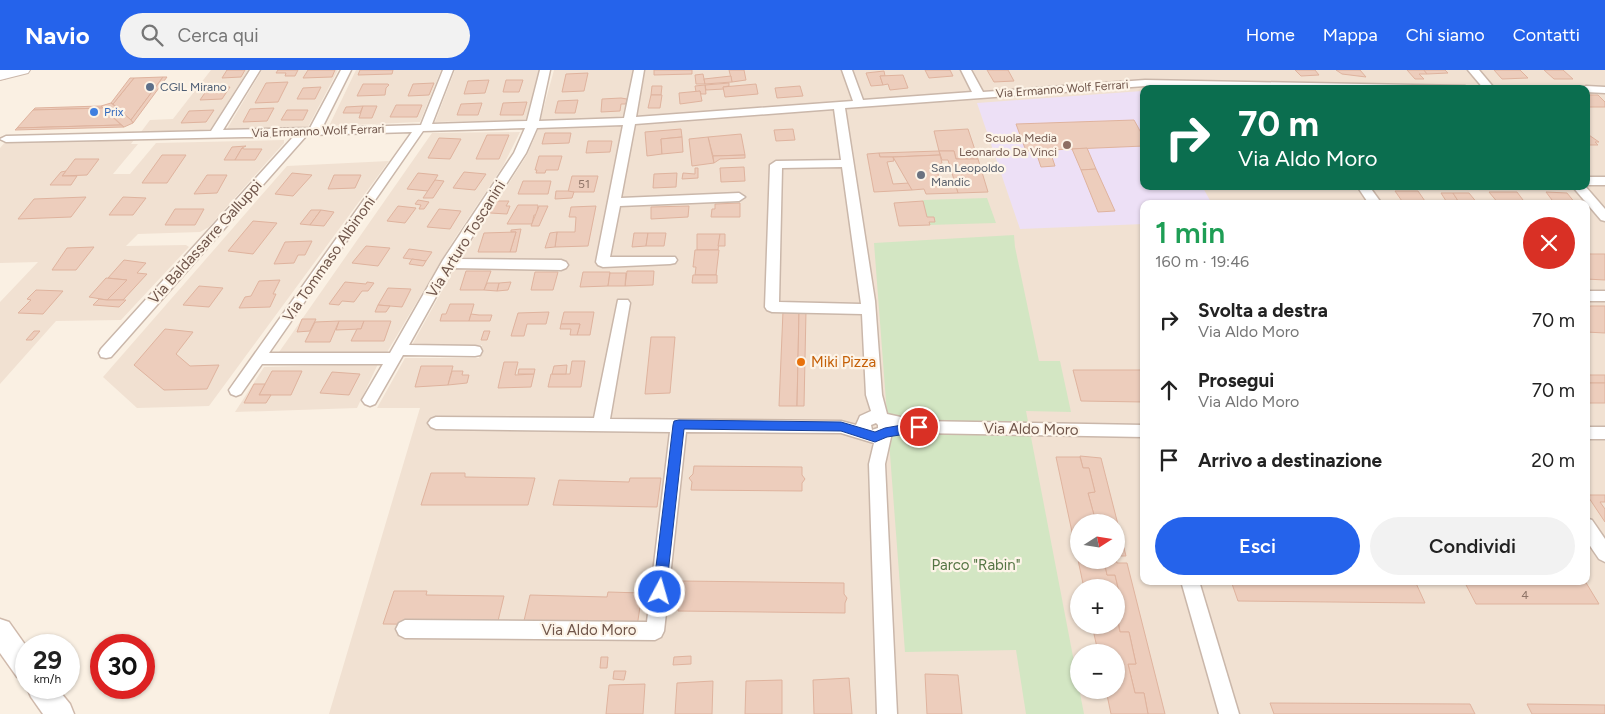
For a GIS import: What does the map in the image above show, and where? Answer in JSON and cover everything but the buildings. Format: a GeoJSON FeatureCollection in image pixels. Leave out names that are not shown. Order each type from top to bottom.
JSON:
{"type":"FeatureCollection","features":[{"type":"Feature","properties":{"kind":"main road"},"geometry":{"type":"LineString","coordinates":[[0,76],[5,70]]}},
{"type":"Feature","properties":{"kind":"main road"},"geometry":{"type":"LineString","coordinates":[[0,631],[15,652]]}},
{"type":"Feature","properties":{"kind":"main road"},"geometry":{"type":"LineString","coordinates":[[49,699],[60,714]]}},
{"type":"Feature","properties":{"kind":"street"},"geometry":{"type":"LineString","coordinates":[[0,76],[23,70]]}},
{"type":"Feature","properties":{"kind":"street"},"geometry":{"type":"LineString","coordinates":[[214,135],[255,70]]}},
{"type":"Feature","properties":{"kind":"street","name":"Via Baldassarre Galluppi"},"geometry":{"type":"LineString","coordinates":[[106,353],[309,132],[346,70]]}},
{"type":"Feature","properties":{"kind":"street","name":"Via Tommaso Albinoni"},"geometry":{"type":"LineString","coordinates":[[236,390],[423,128],[448,70]]}},
{"type":"Feature","properties":{"kind":"street","name":"Via Arturo Toscanini"},"geometry":{"type":"LineString","coordinates":[[370,400],[398,354],[448,263],[513,165],[532,125],[545,70]]}},
{"type":"Feature","properties":{"kind":"street"},"geometry":{"type":"LineString","coordinates":[[638,70],[603,262],[670,260]]}},
{"type":"Feature","properties":{"kind":"street"},"geometry":{"type":"LineString","coordinates":[[847,70],[859,104]]}},
{"type":"Feature","properties":{"kind":"street"},"geometry":{"type":"LineString","coordinates":[[966,70],[979,95]]}},
{"type":"Feature","properties":{"kind":"street"},"geometry":{"type":"LineString","coordinates":[[1473,70],[1486,85]]}},
{"type":"Feature","properties":{"kind":"street","name":"Via Ermanno Wolf Ferrari"},"geometry":{"type":"LineString","coordinates":[[6,139],[214,135],[630,121],[1145,83],[1202,85]]}},
{"type":"Feature","properties":{"kind":"street"},"geometry":{"type":"LineString","coordinates":[[1590,90],[1605,90]]}},
{"type":"Feature","properties":{"kind":"street"},"geometry":{"type":"LineString","coordinates":[[839,105],[868,309],[874,395],[888,714]]}},
{"type":"Feature","properties":{"kind":"street"},"geometry":{"type":"LineString","coordinates":[[848,163],[776,164],[772,307],[868,309]]}},
{"type":"Feature","properties":{"kind":"street"},"geometry":{"type":"LineString","coordinates":[[1590,181],[1605,181]]}},
{"type":"Feature","properties":{"kind":"street"},"geometry":{"type":"LineString","coordinates":[[1581,190],[1605,217]]}},
{"type":"Feature","properties":{"kind":"street"},"geometry":{"type":"LineString","coordinates":[[614,202],[739,197]]}},
{"type":"Feature","properties":{"kind":"street"},"geometry":{"type":"LineString","coordinates":[[448,263],[560,265]]}},
{"type":"Feature","properties":{"kind":"street"},"geometry":{"type":"LineString","coordinates":[[1590,296],[1605,296]]}},
{"type":"Feature","properties":{"kind":"street"},"geometry":{"type":"LineString","coordinates":[[601,424],[623,303]]}},
{"type":"Feature","properties":{"kind":"street"},"geometry":{"type":"LineString","coordinates":[[258,359],[475,351]]}},
{"type":"Feature","properties":{"kind":"street","name":"Via Aldo Moro"},"geometry":{"type":"LineString","coordinates":[[436,423],[875,426],[1140,431]]}},
{"type":"Feature","properties":{"kind":"street","name":"Via Aldo Moro"},"geometry":{"type":"LineString","coordinates":[[405,630],[655,631],[679,425]]}},
{"type":"Feature","properties":{"kind":"street"},"geometry":{"type":"LineString","coordinates":[[1590,433],[1605,433]]}},
{"type":"Feature","properties":{"kind":"street"},"geometry":{"type":"LineString","coordinates":[[1590,531],[1605,554]]}},
{"type":"Feature","properties":{"kind":"street"},"geometry":{"type":"LineString","coordinates":[[1191,585],[1229,714]]}},
{"type":"Feature","properties":{"kind":"shaded area"},"geometry":{"type":"Polygon","coordinates":[[[211,70],[248,70],[210,130],[141,132],[150,120],[173,119],[211,70]]]}},
{"type":"Feature","properties":{"kind":"shaded area"},"geometry":{"type":"Polygon","coordinates":[[[262,70],[338,70],[308,127],[227,129],[262,70]]]}},
{"type":"Feature","properties":{"kind":"shaded area"},"geometry":{"type":"Polygon","coordinates":[[[356,70],[441,70],[420,122],[329,126],[356,70]]]}},
{"type":"Feature","properties":{"kind":"shaded area"},"geometry":{"type":"Polygon","coordinates":[[[455,70],[540,70],[526,120],[435,122],[455,70]]]}},
{"type":"Feature","properties":{"kind":"shaded area"},"geometry":{"type":"Polygon","coordinates":[[[554,70],[1605,70],[1605,714],[329,714],[420,408],[377,408],[405,358],[479,358],[482,345],[412,345],[454,269],[527,155],[537,132],[554,70]]]}},
{"type":"Feature","properties":{"kind":"shaded area","name":"Scuola Media Leonardo Da Vinci"},"geometry":{"type":"Polygon","coordinates":[[[1140,91],[1140,190],[1204,190],[1210,200],[1140,200],[1140,224],[1020,229],[977,103],[1140,91]]]}},
{"type":"Feature","properties":{"kind":"shaded area"},"geometry":{"type":"Polygon","coordinates":[[[520,132],[503,166],[453,241],[386,354],[277,355],[432,133],[520,132]]]}},
{"type":"Feature","properties":{"kind":"shaded area"},"geometry":{"type":"Polygon","coordinates":[[[136,137],[131,144],[138,144],[113,174],[130,174],[156,143],[284,140],[284,143],[209,227],[200,232],[138,234],[126,246],[186,245],[189,247],[121,320],[56,321],[0,384],[0,302],[38,262],[0,263],[0,148],[6,141],[136,137]]]}},
{"type":"Feature","properties":{"kind":"shaded area"},"geometry":{"type":"Polygon","coordinates":[[[389,161],[209,406],[137,408],[103,377],[287,166],[389,161]]]}},
{"type":"Feature","properties":{"kind":"shaded area"},"geometry":{"type":"Polygon","coordinates":[[[378,364],[357,408],[235,412],[264,367],[378,364]]]}},
{"type":"Feature","properties":{"kind":"green space"},"geometry":{"type":"Polygon","coordinates":[[[987,198],[996,223],[928,225],[923,200],[987,198]]]}},
{"type":"Feature","properties":{"kind":"green space","name":"Parco \"Rabin\""},"geometry":{"type":"Polygon","coordinates":[[[1014,235],[1039,361],[1060,361],[1071,412],[1026,411],[1071,644],[1070,699],[1081,699],[1084,714],[1026,714],[1016,650],[905,652],[874,243],[1014,235]]]}},
{"type":"Feature","properties":{"kind":"place","name":"CGIL Mirano"},"geometry":{"type":"Point","coordinates":[150,87]}},
{"type":"Feature","properties":{"kind":"place","name":"Prix"},"geometry":{"type":"Point","coordinates":[94,112]}},
{"type":"Feature","properties":{"kind":"place","name":"Scuola Media Leonardo Da Vinci"},"geometry":{"type":"Point","coordinates":[1067,145]}},
{"type":"Feature","properties":{"kind":"place","name":"San Leopoldo Mandic"},"geometry":{"type":"Point","coordinates":[921,175]}},
{"type":"Feature","properties":{"kind":"place","name":"Miki Pizza"},"geometry":{"type":"Point","coordinates":[801,362]}},
{"type":"Feature","properties":{"kind":"route"},"geometry":{"type":"LineString","coordinates":[[660,592],[679,425],[841,426],[865,432],[875,437],[883,435],[885,432],[919,427]]}}]}
